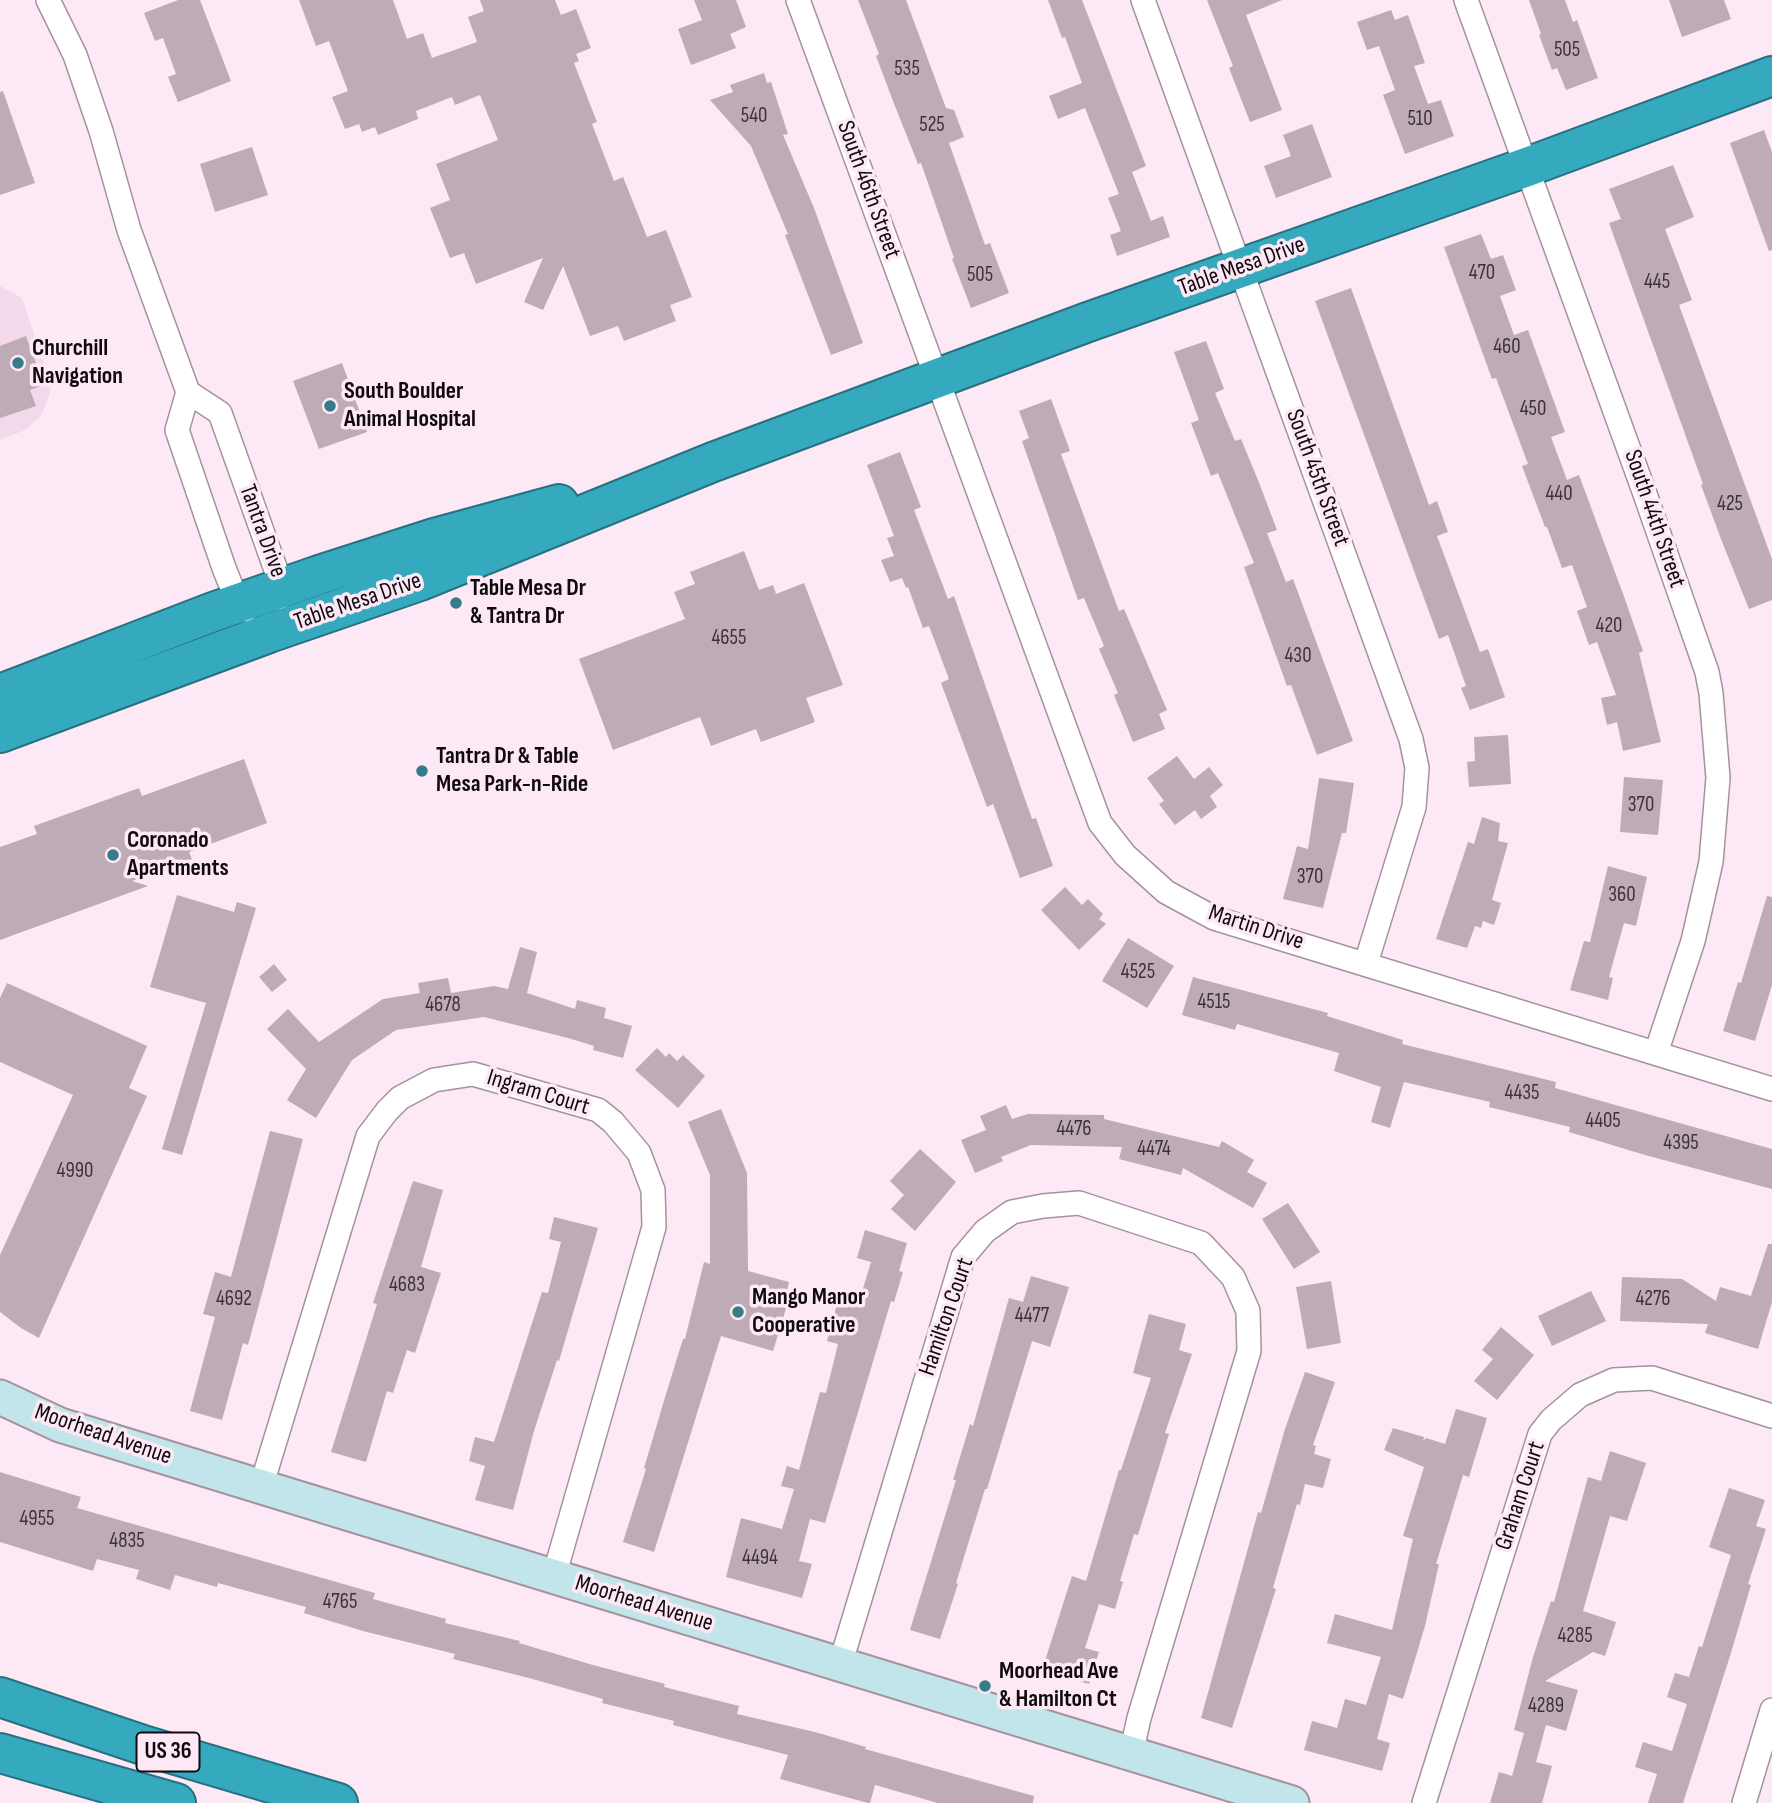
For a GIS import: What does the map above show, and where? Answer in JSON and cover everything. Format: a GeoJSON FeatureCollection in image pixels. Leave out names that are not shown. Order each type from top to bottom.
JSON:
{"type":"FeatureCollection","features":[{"type":"Feature","properties":{"kind":"highway","name":"Table Mesa Drive"},"geometry":{"type":"LineString","coordinates":[[0,733],[494,553],[713,462],[1241,267],[1527,167],[1772,76]]}},
{"type":"Feature","properties":{"kind":"highway","name":"Table Mesa Drive"},"geometry":{"type":"LineString","coordinates":[[0,694],[282,587],[434,538],[713,462]]}},
{"type":"Feature","properties":{"kind":"highway","name":"US 36"},"geometry":{"type":"LineString","coordinates":[[0,1697],[146,1746],[338,1803]]}},
{"type":"Feature","properties":{"kind":"highway","name":"US 36"},"geometry":{"type":"LineString","coordinates":[[0,1753],[176,1803]]}},
{"type":"Feature","properties":{"kind":"street"},"geometry":{"type":"LineString","coordinates":[[48,0],[75,55],[101,131],[129,230],[188,392]]}},
{"type":"Feature","properties":{"kind":"street","name":"South 46th Street"},"geometry":{"type":"LineString","coordinates":[[798,0],[938,379]]}},
{"type":"Feature","properties":{"kind":"street","name":"South 45th Street"},"geometry":{"type":"LineString","coordinates":[[1143,0],[1411,738],[1417,768],[1414,807],[1366,963]]}},
{"type":"Feature","properties":{"kind":"street","name":"South 44th Street"},"geometry":{"type":"LineString","coordinates":[[1466,0],[1650,507],[1707,672],[1711,693],[1718,778],[1711,862],[1693,941],[1656,1053]]}},
{"type":"Feature","properties":{"kind":"street","name":"Martin Drive"},"geometry":{"type":"LineString","coordinates":[[938,379],[1100,823],[1125,855],[1166,892],[1214,918],[1772,1089]]}},
{"type":"Feature","properties":{"kind":"street","name":"Tantra Drive"},"geometry":{"type":"LineString","coordinates":[[188,392],[220,413],[282,587],[270,633],[238,603],[177,430],[188,392]]}},
{"type":"Feature","properties":{"kind":"street","name":"Ingram Court"},"geometry":{"type":"LineString","coordinates":[[261,1487],[368,1136],[387,1111],[400,1098],[434,1080],[473,1074],[598,1110],[613,1122],[639,1153],[653,1190],[654,1227],[554,1576]]}},
{"type":"Feature","properties":{"kind":"street","name":"Hamilton Court"},"geometry":{"type":"LineString","coordinates":[[839,1665],[963,1257],[985,1231],[1012,1212],[1079,1203],[1201,1243],[1233,1277],[1248,1311],[1249,1351],[1139,1718],[1131,1754]]}},
{"type":"Feature","properties":{"kind":"street","name":"Graham Court"},"geometry":{"type":"LineString","coordinates":[[1424,1803],[1540,1434],[1551,1420],[1580,1395],[1614,1381],[1652,1378],[1772,1416]]}},
{"type":"Feature","properties":{"kind":"street","name":"Moorhead Avenue"},"geometry":{"type":"LineString","coordinates":[[0,1396],[60,1425],[1292,1803]]}},
{"type":"Feature","properties":{"kind":"street"},"geometry":{"type":"LineString","coordinates":[[1744,1803],[1772,1710]]}},
{"type":"Feature","properties":{"kind":"shaded area"},"geometry":{"type":"Polygon","coordinates":[[[0,286],[22,298],[51,384],[41,416],[25,430],[0,440],[0,286]]]}},
{"type":"Feature","properties":{"kind":"building"},"geometry":{"type":"Polygon","coordinates":[[[178,0],[200,0],[231,81],[178,102],[168,77],[176,74],[163,38],[155,41],[144,13],[178,0]]]}},
{"type":"Feature","properties":{"kind":"building"},"geometry":{"type":"Polygon","coordinates":[[[299,0],[393,0],[407,39],[423,33],[432,58],[477,42],[468,17],[484,11],[480,0],[555,0],[561,15],[576,9],[591,48],[576,54],[579,61],[574,63],[597,122],[592,124],[614,181],[623,177],[647,237],[666,230],[692,297],[670,305],[676,321],[624,341],[618,326],[590,336],[563,266],[543,310],[524,302],[543,258],[476,284],[464,253],[450,258],[430,208],[450,200],[436,164],[498,140],[480,95],[455,105],[452,97],[416,111],[418,119],[378,135],[375,127],[362,132],[359,124],[345,129],[332,97],[348,91],[329,41],[316,46],[299,0]]]}},
{"type":"Feature","properties":{"kind":"building"},"geometry":{"type":"Polygon","coordinates":[[[694,0],[736,0],[746,27],[730,34],[736,48],[691,65],[678,29],[702,20],[694,0]]]}},
{"type":"Feature","properties":{"kind":"building"},"geometry":{"type":"Polygon","coordinates":[[[858,0],[906,0],[946,108],[954,110],[964,137],[949,143],[985,245],[990,243],[1009,293],[971,308],[921,163],[918,164],[893,101],[876,56],[879,54],[858,0]]]}},
{"type":"Feature","properties":{"kind":"building"},"geometry":{"type":"Polygon","coordinates":[[[1048,0],[1082,0],[1146,166],[1132,172],[1151,221],[1163,216],[1170,237],[1117,256],[1110,235],[1121,231],[1108,198],[1119,194],[1085,108],[1058,119],[1049,96],[1082,83],[1048,0]]]}},
{"type":"Feature","properties":{"kind":"building"},"geometry":{"type":"Polygon","coordinates":[[[1207,0],[1282,0],[1246,15],[1282,110],[1250,122],[1229,68],[1233,66],[1207,0]]]}},
{"type":"Feature","properties":{"kind":"building"},"geometry":{"type":"Polygon","coordinates":[[[1529,0],[1565,0],[1573,22],[1577,20],[1598,78],[1566,90],[1557,68],[1552,70],[1529,0]]]}},
{"type":"Feature","properties":{"kind":"building"},"geometry":{"type":"Polygon","coordinates":[[[1669,0],[1724,0],[1731,19],[1682,37],[1669,0]]]}},
{"type":"Feature","properties":{"kind":"building"},"geometry":{"type":"Polygon","coordinates":[[[1391,10],[1395,20],[1408,15],[1425,63],[1414,66],[1428,104],[1441,100],[1454,136],[1405,154],[1383,95],[1395,90],[1379,46],[1367,50],[1357,22],[1391,10]]]}},
{"type":"Feature","properties":{"kind":"building"},"geometry":{"type":"Polygon","coordinates":[[[764,73],[767,83],[771,82],[788,134],[783,135],[814,208],[863,343],[831,355],[785,235],[788,234],[751,146],[710,100],[733,92],[730,85],[764,73]]]}},
{"type":"Feature","properties":{"kind":"building"},"geometry":{"type":"Polygon","coordinates":[[[3,91],[35,183],[0,195],[0,92],[3,91]]]}},
{"type":"Feature","properties":{"kind":"building"},"geometry":{"type":"Polygon","coordinates":[[[1312,124],[1332,177],[1276,198],[1264,166],[1291,156],[1283,135],[1312,124]]]}},
{"type":"Feature","properties":{"kind":"building"},"geometry":{"type":"Polygon","coordinates":[[[1764,130],[1772,152],[1772,250],[1769,251],[1730,143],[1764,130]]]}},
{"type":"Feature","properties":{"kind":"building"},"geometry":{"type":"Polygon","coordinates":[[[252,147],[268,195],[215,212],[200,164],[252,147]]]}},
{"type":"Feature","properties":{"kind":"building"},"geometry":{"type":"Polygon","coordinates":[[[1673,165],[1694,217],[1665,229],[1692,300],[1679,305],[1772,559],[1772,600],[1749,609],[1701,485],[1703,484],[1609,223],[1621,219],[1609,189],[1673,165]]]}},
{"type":"Feature","properties":{"kind":"building"},"geometry":{"type":"Polygon","coordinates":[[[1481,234],[1491,259],[1503,255],[1516,290],[1500,296],[1514,335],[1528,330],[1565,432],[1551,437],[1567,480],[1579,475],[1626,602],[1643,651],[1639,653],[1661,742],[1623,751],[1617,722],[1607,725],[1601,698],[1616,695],[1597,642],[1589,645],[1577,611],[1587,607],[1572,565],[1562,568],[1545,527],[1522,466],[1528,464],[1496,378],[1492,379],[1444,247],[1481,234]]]}},
{"type":"Feature","properties":{"kind":"building"},"geometry":{"type":"Polygon","coordinates":[[[1351,288],[1429,505],[1437,501],[1448,532],[1437,536],[1480,652],[1488,649],[1505,697],[1470,710],[1461,688],[1466,686],[1448,635],[1439,639],[1315,301],[1351,288]]]}},
{"type":"Feature","properties":{"kind":"building","name":"Churchill Navigation"},"geometry":{"type":"Polygon","coordinates":[[[26,336],[44,385],[30,390],[36,406],[0,418],[0,346],[26,336]]]}},
{"type":"Feature","properties":{"kind":"building"},"geometry":{"type":"Polygon","coordinates":[[[1206,341],[1224,389],[1215,393],[1235,441],[1241,439],[1258,480],[1277,530],[1267,533],[1286,582],[1293,579],[1353,741],[1317,755],[1291,685],[1287,686],[1244,567],[1254,563],[1218,473],[1211,476],[1191,423],[1199,420],[1174,352],[1206,341]]]}},
{"type":"Feature","properties":{"kind":"building","name":"South Boulder Animal Hospital"},"geometry":{"type":"Polygon","coordinates":[[[342,363],[367,432],[319,449],[293,381],[342,363]]]}},
{"type":"Feature","properties":{"kind":"building"},"geometry":{"type":"Polygon","coordinates":[[[1051,399],[1070,451],[1061,454],[1119,611],[1124,609],[1167,710],[1159,714],[1165,729],[1133,742],[1114,695],[1118,693],[1099,649],[1104,646],[1084,598],[1078,600],[1022,441],[1029,438],[1019,411],[1051,399]]]}},
{"type":"Feature","properties":{"kind":"building"},"geometry":{"type":"Polygon","coordinates":[[[900,452],[921,507],[914,510],[948,599],[954,596],[1032,819],[1036,818],[1053,866],[1020,878],[993,804],[987,807],[941,683],[949,679],[929,626],[923,628],[902,578],[890,582],[881,560],[894,556],[887,538],[894,536],[867,465],[900,452]]]}},
{"type":"Feature","properties":{"kind":"building"},"geometry":{"type":"Polygon","coordinates":[[[744,551],[759,590],[773,585],[776,594],[804,583],[843,685],[806,698],[815,722],[761,742],[756,729],[711,746],[700,717],[613,750],[579,659],[685,619],[674,592],[695,584],[690,572],[744,551]]]}},
{"type":"Feature","properties":{"kind":"building"},"geometry":{"type":"Polygon","coordinates":[[[1508,735],[1511,784],[1469,787],[1467,762],[1475,761],[1474,737],[1508,735]]]}},
{"type":"Feature","properties":{"kind":"building"},"geometry":{"type":"Polygon","coordinates":[[[1177,756],[1194,779],[1209,767],[1223,785],[1210,796],[1217,807],[1201,819],[1195,810],[1175,825],[1159,804],[1164,801],[1147,778],[1177,756]]]}},
{"type":"Feature","properties":{"kind":"building","name":"Coronado Apartments"},"geometry":{"type":"Polygon","coordinates":[[[244,759],[267,823],[189,852],[192,859],[132,881],[148,886],[0,940],[0,847],[37,834],[34,826],[139,788],[142,796],[244,759]]]}},
{"type":"Feature","properties":{"kind":"building"},"geometry":{"type":"Polygon","coordinates":[[[1624,777],[1663,780],[1658,835],[1620,832],[1624,777]]]}},
{"type":"Feature","properties":{"kind":"building"},"geometry":{"type":"Polygon","coordinates":[[[1319,778],[1354,783],[1346,833],[1342,833],[1323,908],[1283,899],[1297,846],[1308,849],[1319,778]]]}},
{"type":"Feature","properties":{"kind":"building"},"geometry":{"type":"Polygon","coordinates":[[[1482,817],[1500,823],[1498,841],[1508,843],[1492,900],[1501,903],[1494,925],[1483,921],[1481,928],[1475,926],[1467,948],[1436,939],[1468,842],[1474,844],[1482,817]]]}},
{"type":"Feature","properties":{"kind":"building"},"geometry":{"type":"Polygon","coordinates":[[[1608,866],[1647,877],[1636,926],[1624,923],[1609,977],[1613,978],[1608,1000],[1570,990],[1584,941],[1590,942],[1608,866]]]}},
{"type":"Feature","properties":{"kind":"building"},"geometry":{"type":"Polygon","coordinates":[[[1065,887],[1082,905],[1088,899],[1103,914],[1099,919],[1106,924],[1079,950],[1041,910],[1065,887]]]}},
{"type":"Feature","properties":{"kind":"building"},"geometry":{"type":"Polygon","coordinates":[[[177,895],[234,912],[237,902],[256,908],[182,1155],[162,1149],[206,1003],[150,987],[177,895]]]}},
{"type":"Feature","properties":{"kind":"building"},"geometry":{"type":"Polygon","coordinates":[[[1767,896],[1772,897],[1772,985],[1755,1041],[1723,1031],[1738,982],[1741,983],[1767,896]]]}},
{"type":"Feature","properties":{"kind":"building"},"geometry":{"type":"Polygon","coordinates":[[[1128,938],[1174,966],[1147,1008],[1102,981],[1128,938]]]}},
{"type":"Feature","properties":{"kind":"building"},"geometry":{"type":"Polygon","coordinates":[[[520,947],[537,952],[527,993],[575,1009],[577,1000],[606,1008],[604,1018],[632,1026],[623,1058],[593,1050],[594,1046],[568,1038],[484,1017],[396,1030],[352,1060],[316,1118],[287,1100],[306,1069],[267,1029],[288,1009],[319,1042],[383,999],[420,993],[418,983],[448,978],[451,993],[494,986],[508,989],[520,947]]]}},
{"type":"Feature","properties":{"kind":"building"},"geometry":{"type":"Polygon","coordinates":[[[274,964],[287,980],[272,992],[259,977],[274,964]]]}},
{"type":"Feature","properties":{"kind":"building"},"geometry":{"type":"Polygon","coordinates":[[[1193,977],[1328,1013],[1327,1016],[1403,1040],[1402,1044],[1556,1082],[1555,1088],[1772,1149],[1772,1189],[1569,1132],[1570,1127],[1489,1107],[1490,1102],[1404,1082],[1390,1128],[1371,1122],[1381,1087],[1334,1071],[1339,1053],[1237,1024],[1235,1030],[1182,1015],[1193,977]]]}},
{"type":"Feature","properties":{"kind":"building"},"geometry":{"type":"Polygon","coordinates":[[[7,983],[147,1046],[129,1088],[147,1096],[39,1338],[0,1312],[0,1255],[73,1095],[0,1062],[0,998],[7,983]]]}},
{"type":"Feature","properties":{"kind":"building"},"geometry":{"type":"Polygon","coordinates":[[[657,1048],[666,1057],[669,1053],[677,1061],[683,1055],[705,1076],[678,1108],[635,1070],[657,1048]]]}},
{"type":"Feature","properties":{"kind":"building"},"geometry":{"type":"Polygon","coordinates":[[[1006,1105],[1012,1119],[1028,1114],[1104,1115],[1104,1119],[1219,1147],[1222,1141],[1254,1160],[1247,1172],[1267,1183],[1253,1208],[1183,1168],[1181,1175],[1119,1159],[1122,1147],[1031,1145],[1001,1157],[1003,1161],[975,1173],[961,1140],[986,1130],[980,1116],[1006,1105]]]}},
{"type":"Feature","properties":{"kind":"building"},"geometry":{"type":"Polygon","coordinates":[[[721,1109],[747,1173],[748,1271],[789,1282],[785,1301],[788,1302],[773,1351],[721,1336],[654,1552],[623,1542],[666,1394],[685,1339],[704,1262],[710,1264],[710,1175],[688,1122],[721,1109]]]}},
{"type":"Feature","properties":{"kind":"building"},"geometry":{"type":"Polygon","coordinates":[[[270,1131],[303,1139],[248,1345],[243,1343],[222,1420],[190,1411],[215,1317],[203,1314],[215,1272],[231,1277],[270,1131]]]}},
{"type":"Feature","properties":{"kind":"building"},"geometry":{"type":"Polygon","coordinates":[[[920,1149],[956,1182],[915,1231],[891,1209],[904,1195],[890,1181],[920,1149]]]}},
{"type":"Feature","properties":{"kind":"building"},"geometry":{"type":"Polygon","coordinates":[[[413,1181],[443,1190],[421,1267],[441,1273],[415,1353],[407,1350],[393,1393],[387,1391],[366,1462],[331,1452],[377,1304],[373,1303],[413,1181]]]}},
{"type":"Feature","properties":{"kind":"building"},"geometry":{"type":"Polygon","coordinates":[[[1288,1203],[1320,1252],[1294,1269],[1262,1219],[1288,1203]]]}},
{"type":"Feature","properties":{"kind":"building"},"geometry":{"type":"Polygon","coordinates":[[[554,1217],[598,1228],[559,1361],[557,1360],[534,1431],[513,1510],[475,1500],[485,1466],[469,1461],[475,1437],[494,1442],[542,1292],[548,1293],[561,1242],[549,1239],[554,1217]]]}},
{"type":"Feature","properties":{"kind":"building"},"geometry":{"type":"Polygon","coordinates":[[[865,1230],[907,1243],[899,1271],[903,1272],[894,1302],[891,1301],[825,1523],[810,1519],[799,1561],[812,1564],[802,1598],[726,1577],[741,1518],[782,1529],[794,1489],[781,1486],[787,1466],[799,1470],[820,1392],[826,1393],[838,1344],[827,1341],[838,1300],[858,1305],[871,1262],[857,1258],[865,1230]]]}},
{"type":"Feature","properties":{"kind":"building"},"geometry":{"type":"Polygon","coordinates":[[[1768,1244],[1772,1244],[1772,1302],[1758,1349],[1705,1333],[1708,1324],[1620,1321],[1622,1277],[1682,1279],[1716,1301],[1720,1287],[1751,1296],[1768,1244]]]}},
{"type":"Feature","properties":{"kind":"building"},"geometry":{"type":"Polygon","coordinates":[[[1031,1276],[1069,1287],[1050,1347],[1032,1341],[940,1639],[910,1630],[1009,1298],[1023,1302],[1031,1276]]]}},
{"type":"Feature","properties":{"kind":"building"},"geometry":{"type":"Polygon","coordinates":[[[1331,1281],[1341,1343],[1307,1349],[1296,1287],[1331,1281]]]}},
{"type":"Feature","properties":{"kind":"building"},"geometry":{"type":"Polygon","coordinates":[[[1591,1291],[1606,1321],[1552,1346],[1538,1316],[1591,1291]]]}},
{"type":"Feature","properties":{"kind":"building"},"geometry":{"type":"Polygon","coordinates":[[[1149,1314],[1186,1324],[1179,1350],[1192,1354],[1165,1433],[1169,1434],[1138,1535],[1134,1534],[1115,1609],[1099,1604],[1085,1648],[1099,1652],[1089,1684],[1042,1670],[1072,1576],[1086,1581],[1119,1470],[1151,1378],[1133,1373],[1149,1314]]]}},
{"type":"Feature","properties":{"kind":"building"},"geometry":{"type":"Polygon","coordinates":[[[1501,1327],[1534,1355],[1497,1400],[1474,1381],[1493,1359],[1482,1350],[1501,1327]]]}},
{"type":"Feature","properties":{"kind":"building"},"geometry":{"type":"Polygon","coordinates":[[[1305,1372],[1335,1382],[1313,1445],[1316,1446],[1314,1454],[1331,1459],[1323,1488],[1305,1484],[1300,1505],[1297,1504],[1273,1588],[1276,1589],[1232,1728],[1201,1718],[1258,1512],[1261,1513],[1285,1429],[1305,1372]]]}},
{"type":"Feature","properties":{"kind":"building"},"geometry":{"type":"Polygon","coordinates":[[[1456,1409],[1487,1418],[1469,1477],[1463,1475],[1436,1564],[1439,1564],[1425,1626],[1403,1699],[1389,1694],[1377,1739],[1390,1743],[1382,1771],[1304,1750],[1312,1721],[1337,1728],[1345,1699],[1366,1705],[1381,1657],[1327,1643],[1335,1614],[1392,1630],[1413,1539],[1403,1536],[1424,1467],[1384,1450],[1393,1428],[1424,1437],[1423,1441],[1426,1438],[1445,1444],[1456,1409]]]}},
{"type":"Feature","properties":{"kind":"building"},"geometry":{"type":"Polygon","coordinates":[[[1610,1451],[1646,1463],[1627,1521],[1610,1516],[1583,1611],[1616,1622],[1605,1656],[1593,1652],[1545,1681],[1578,1690],[1566,1731],[1546,1725],[1536,1762],[1552,1766],[1542,1803],[1490,1803],[1499,1772],[1512,1776],[1524,1733],[1514,1730],[1533,1657],[1551,1601],[1554,1602],[1588,1477],[1601,1481],[1610,1451]]]}},
{"type":"Feature","properties":{"kind":"building"},"geometry":{"type":"Polygon","coordinates":[[[0,1472],[81,1497],[77,1508],[375,1593],[373,1599],[446,1619],[445,1623],[520,1641],[519,1643],[593,1665],[665,1684],[664,1687],[739,1706],[737,1714],[815,1732],[866,1747],[865,1749],[1034,1796],[1033,1803],[938,1803],[875,1785],[868,1803],[780,1779],[788,1755],[673,1725],[674,1721],[602,1703],[603,1699],[453,1659],[455,1654],[304,1613],[306,1607],[218,1583],[217,1587],[175,1575],[170,1590],[136,1579],[139,1570],[97,1559],[93,1571],[0,1542],[0,1472]]]}},
{"type":"Feature","properties":{"kind":"building"},"geometry":{"type":"Polygon","coordinates":[[[1729,1488],[1765,1500],[1756,1526],[1766,1529],[1748,1584],[1751,1585],[1730,1656],[1683,1803],[1648,1803],[1657,1774],[1635,1767],[1643,1742],[1672,1751],[1687,1704],[1667,1697],[1675,1673],[1689,1677],[1699,1646],[1702,1647],[1731,1555],[1709,1547],[1729,1488]]]}},
{"type":"Feature","properties":{"kind":"place","name":"Churchill Navigation"},"geometry":{"type":"Point","coordinates":[18,363]}},
{"type":"Feature","properties":{"kind":"place","name":"South Boulder Animal Hospital"},"geometry":{"type":"Point","coordinates":[330,406]}},
{"type":"Feature","properties":{"kind":"place","name":"Table Mesa Dr & Tantra Dr"},"geometry":{"type":"Point","coordinates":[456,603]}},
{"type":"Feature","properties":{"kind":"place","name":"Tantra Dr & Table Mesa Park-n-Ride"},"geometry":{"type":"Point","coordinates":[422,771]}},
{"type":"Feature","properties":{"kind":"place","name":"Coronado Apartments"},"geometry":{"type":"Point","coordinates":[113,855]}},
{"type":"Feature","properties":{"kind":"place","name":"Mango Manor Cooperative"},"geometry":{"type":"Point","coordinates":[738,1312]}},
{"type":"Feature","properties":{"kind":"place","name":"Moorhead Ave & Hamilton Ct"},"geometry":{"type":"Point","coordinates":[985,1686]}}]}
